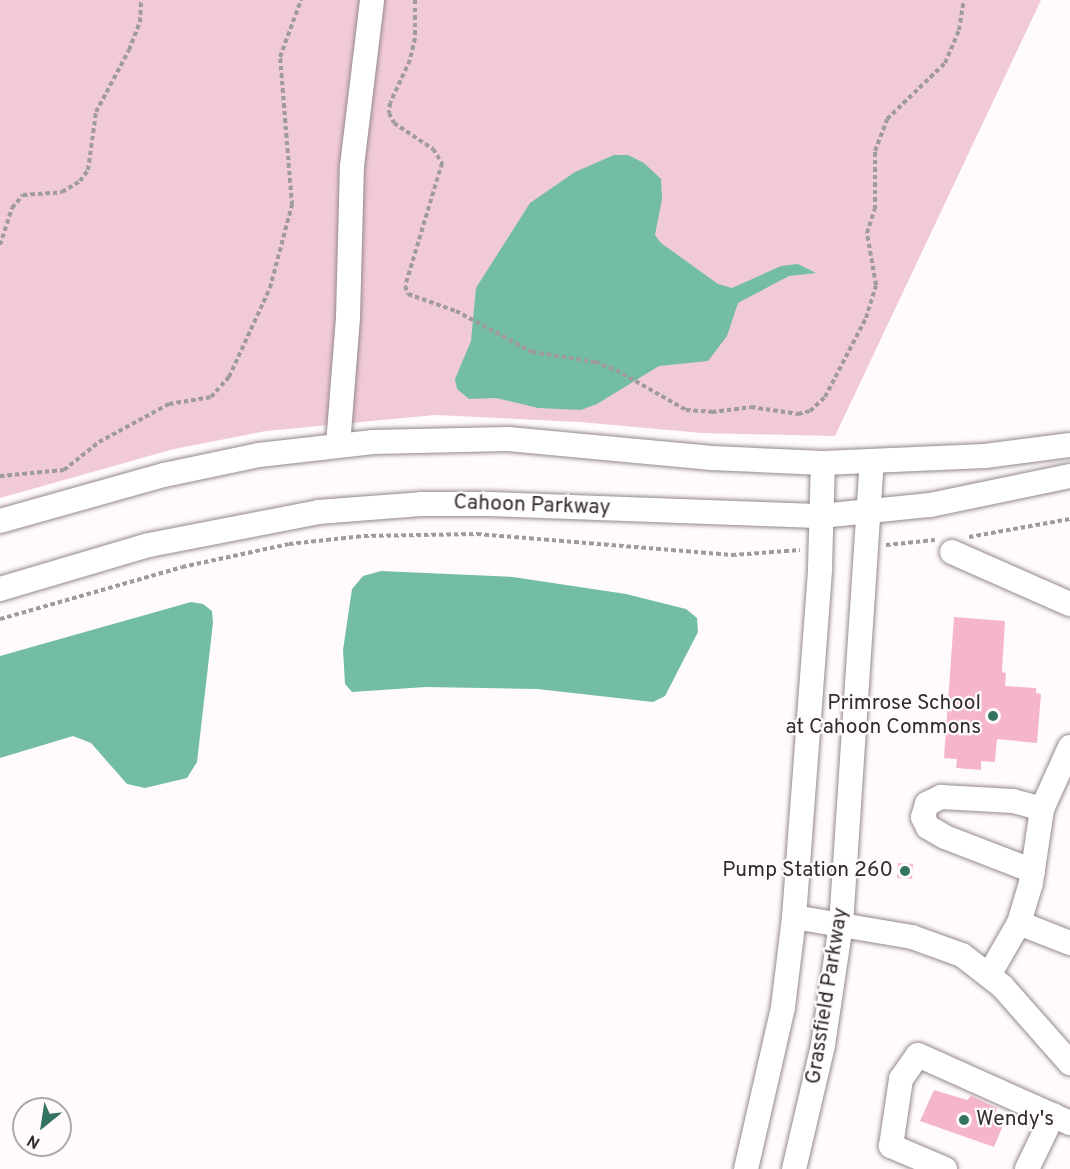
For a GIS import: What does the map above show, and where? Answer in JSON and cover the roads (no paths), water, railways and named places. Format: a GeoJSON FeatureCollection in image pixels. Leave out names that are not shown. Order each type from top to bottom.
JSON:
{"type":"FeatureCollection","features":[{"type":"Feature","properties":{"kind":"street"},"geometry":{"type":"LineString","coordinates":[[338,445],[347,329],[352,166],[372,0]]}},
{"type":"Feature","properties":{"kind":"street"},"geometry":{"type":"LineString","coordinates":[[0,521],[164,475],[259,455],[338,445],[508,439],[712,458],[823,463],[985,456],[1070,445]]}},
{"type":"Feature","properties":{"kind":"street","name":"Grassfield Parkway"},"geometry":{"type":"LineString","coordinates":[[794,1169],[823,1045],[841,925],[869,546],[872,461]]}},
{"type":"Feature","properties":{"kind":"street","name":"Grassfield Parkway"},"geometry":{"type":"LineString","coordinates":[[746,1169],[783,1007],[794,916],[820,549],[823,463]]}},
{"type":"Feature","properties":{"kind":"street","name":"Cahoon Parkway"},"geometry":{"type":"LineString","coordinates":[[0,590],[206,532],[353,509],[499,504],[821,516],[870,513],[954,501],[1070,476]]}},
{"type":"Feature","properties":{"kind":"street"},"geometry":{"type":"LineString","coordinates":[[950,543],[1070,604]]}},
{"type":"Feature","properties":{"kind":"street"},"geometry":{"type":"LineString","coordinates":[[989,975],[1020,924],[1033,871],[1042,809],[1070,747]]}},
{"type":"Feature","properties":{"kind":"street"},"geometry":{"type":"LineString","coordinates":[[1033,871],[945,837],[928,827],[923,817],[927,804],[941,797],[1013,801],[1042,809]]}},
{"type":"Feature","properties":{"kind":"street"},"geometry":{"type":"LineString","coordinates":[[794,916],[912,937],[962,955],[989,975],[1070,1063]]}},
{"type":"Feature","properties":{"kind":"street"},"geometry":{"type":"LineString","coordinates":[[1020,924],[1070,943]]}},
{"type":"Feature","properties":{"kind":"street"},"geometry":{"type":"LineString","coordinates":[[945,1169],[891,1146],[901,1079],[918,1055],[1061,1119],[1027,1169]]}},
{"type":"Feature","properties":{"kind":"place","name":"Primrose School at Cahoon Commons"},"geometry":{"type":"Point","coordinates":[993,716]}},
{"type":"Feature","properties":{"kind":"place","name":"Pump Station 260"},"geometry":{"type":"Point","coordinates":[905,871]}},
{"type":"Feature","properties":{"kind":"place","name":"Wendy's"},"geometry":{"type":"Point","coordinates":[964,1120]}}]}
